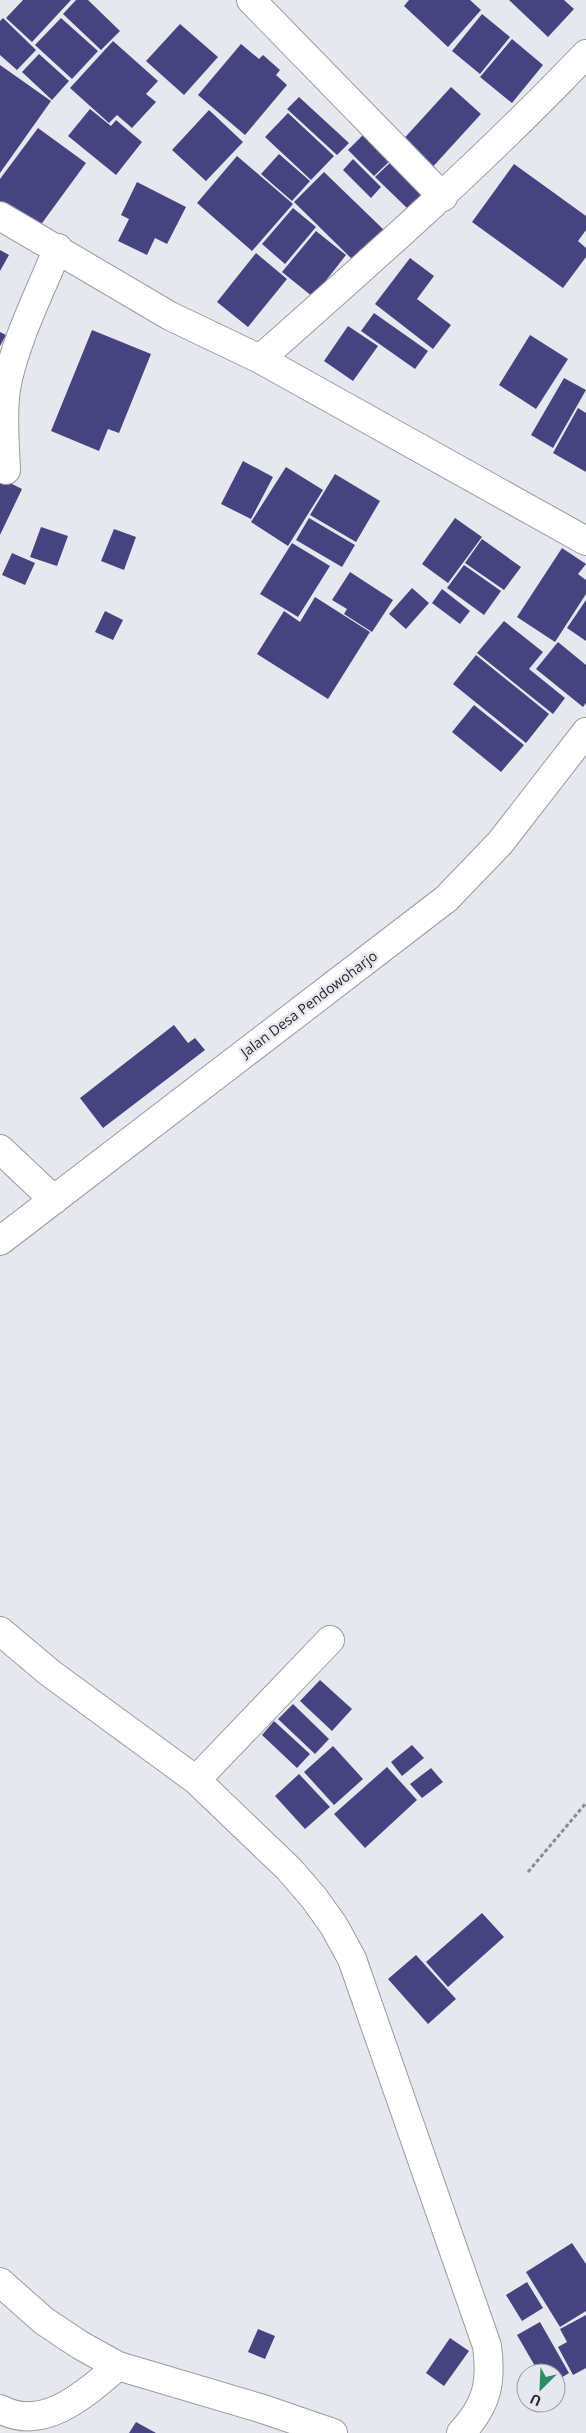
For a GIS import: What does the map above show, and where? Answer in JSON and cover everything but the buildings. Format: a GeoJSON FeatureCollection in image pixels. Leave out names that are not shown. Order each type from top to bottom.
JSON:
{"type":"FeatureCollection","features":[{"type":"Feature","properties":{"kind":"street"},"geometry":{"type":"LineString","coordinates":[[251,0],[443,196]]}},
{"type":"Feature","properties":{"kind":"street"},"geometry":{"type":"LineString","coordinates":[[260,359],[443,196],[530,113],[586,54]]}},
{"type":"Feature","properties":{"kind":"street"},"geometry":{"type":"LineString","coordinates":[[0,216],[58,248],[170,316],[260,359],[381,424],[586,541]]}},
{"type":"Feature","properties":{"kind":"street"},"geometry":{"type":"LineString","coordinates":[[6,470],[4,409],[6,388],[21,340],[58,248]]}},
{"type":"Feature","properties":{"kind":"street","name":"Jalan Desa Pendowoharjo"},"geometry":{"type":"LineString","coordinates":[[0,1241],[446,899],[500,842],[586,732]]}},
{"type":"Feature","properties":{"kind":"street"},"geometry":{"type":"LineString","coordinates":[[0,1149],[54,1200]]}},
{"type":"Feature","properties":{"kind":"street"},"geometry":{"type":"LineString","coordinates":[[0,1631],[50,1673],[196,1780],[288,1869],[314,1898],[334,1926],[352,1959],[487,2346],[490,2371],[484,2401],[474,2419],[460,2433]]}},
{"type":"Feature","properties":{"kind":"street"},"geometry":{"type":"LineString","coordinates":[[196,1780],[330,1640]]}},
{"type":"Feature","properties":{"kind":"street"},"geometry":{"type":"LineString","coordinates":[[0,2282],[44,2321],[80,2345],[118,2366],[263,2409],[332,2433]]}},
{"type":"Feature","properties":{"kind":"street"},"geometry":{"type":"LineString","coordinates":[[0,2409],[6,2415],[24,2421],[46,2421],[62,2414],[118,2366]]}},
{"type":"Feature","properties":{"kind":"path"},"geometry":{"type":"LineString","coordinates":[[528,1872],[586,1803]]}}]}
